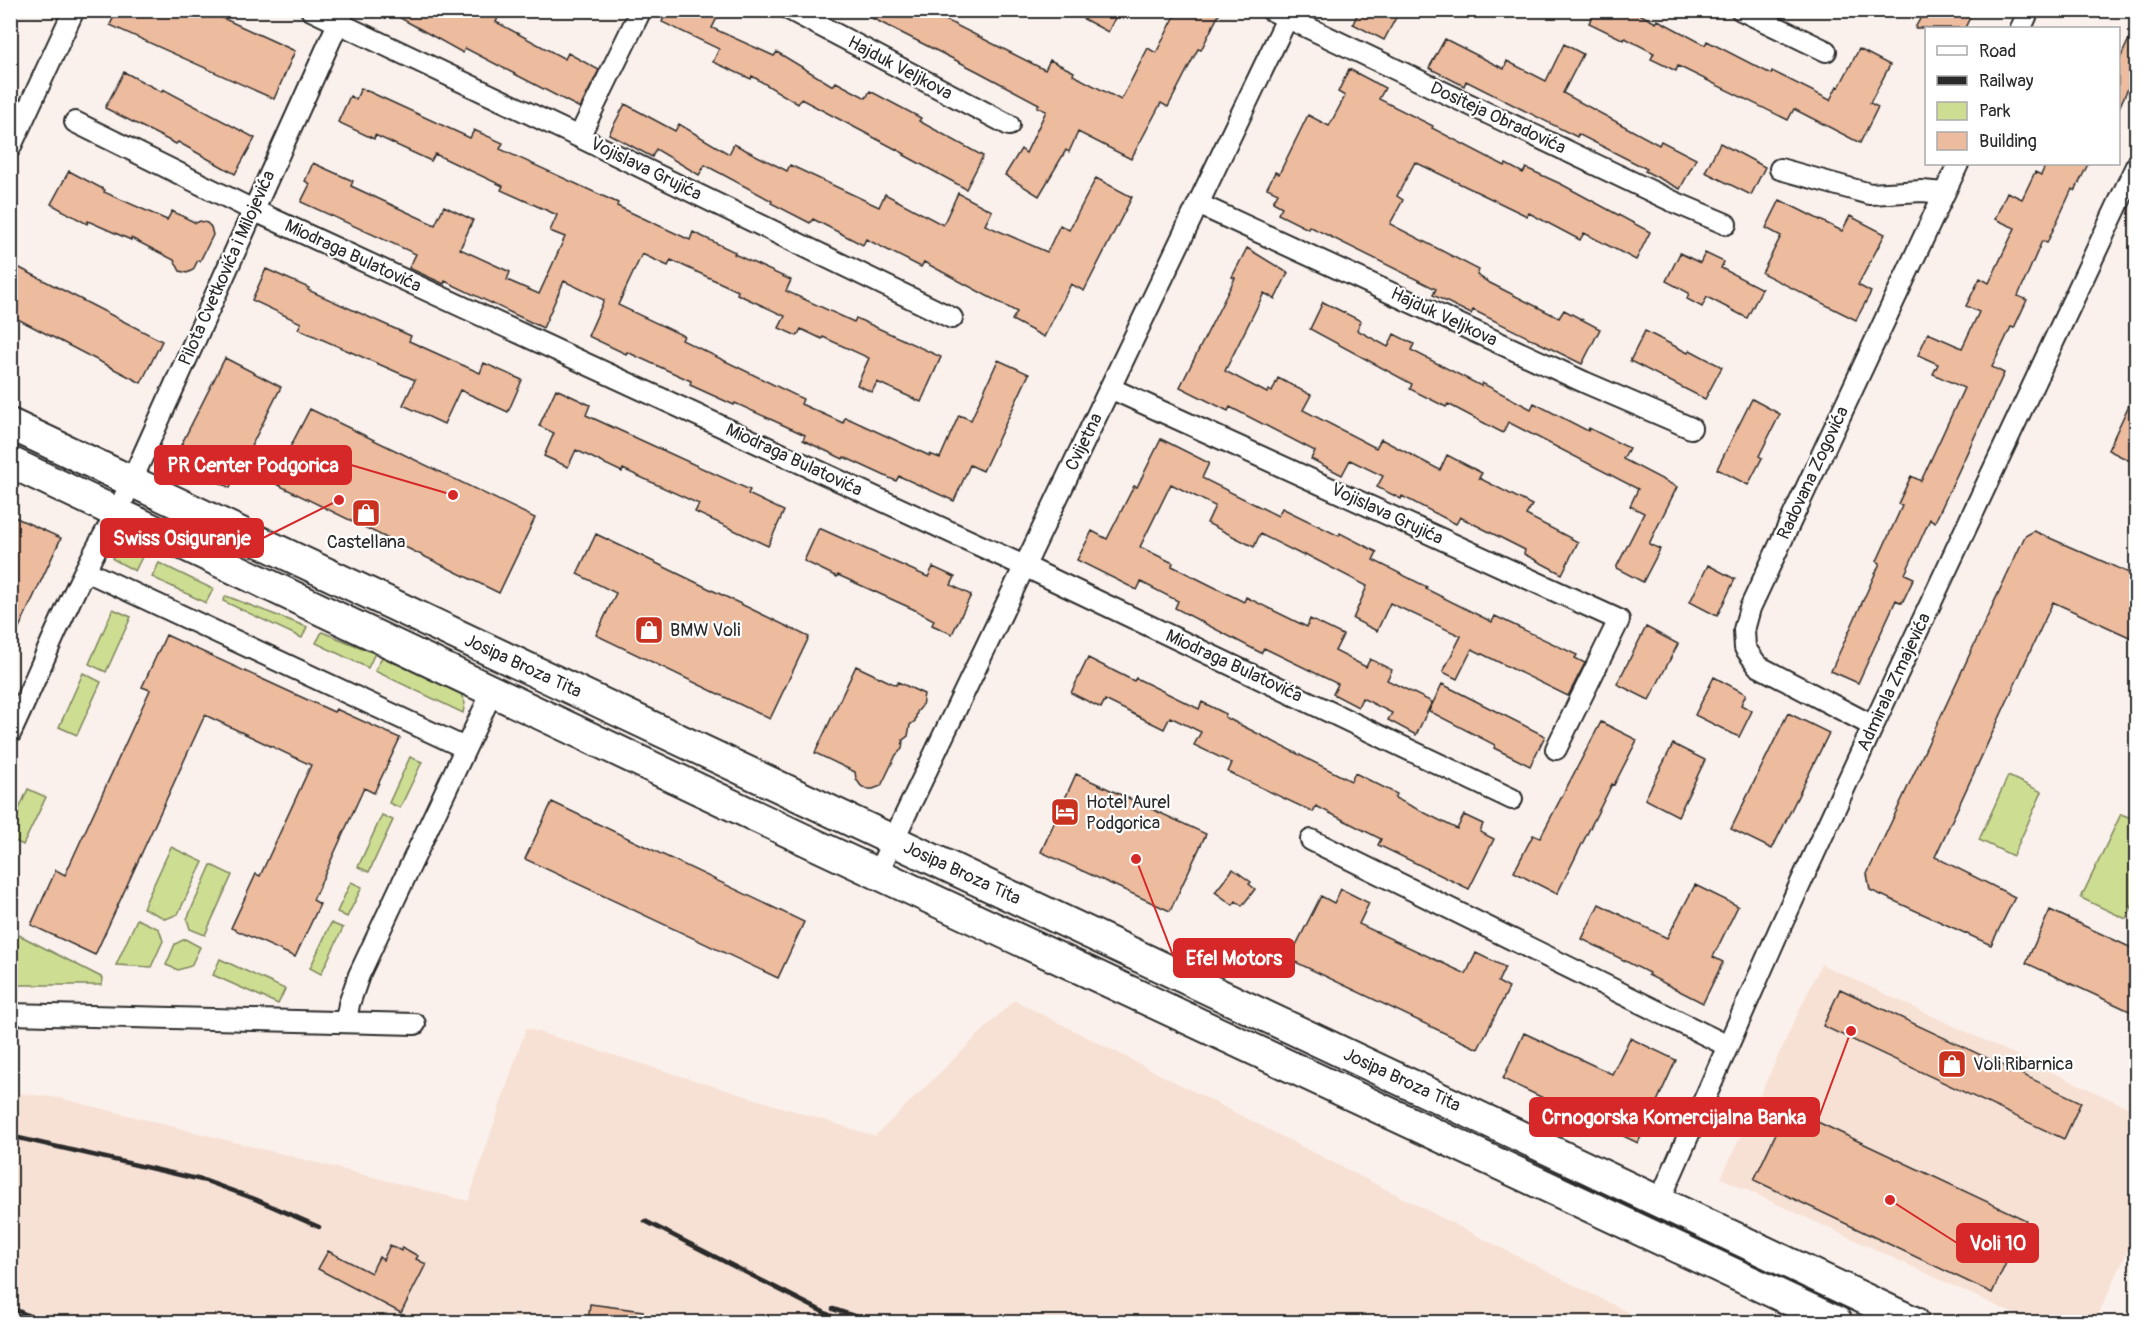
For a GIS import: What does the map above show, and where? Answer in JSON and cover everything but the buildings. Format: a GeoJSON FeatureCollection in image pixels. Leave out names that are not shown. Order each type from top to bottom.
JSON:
{"type":"FeatureCollection","features":[{"type":"Feature","properties":{"kind":"main road","name":"Josipa Broza Tita"},"geometry":{"type":"LineString","coordinates":[[10,424],[1914,1323]]}},
{"type":"Feature","properties":{"kind":"main road","name":"Josipa Broza Tita"},"geometry":{"type":"LineString","coordinates":[[10,462],[877,874],[1837,1323]]}},
{"type":"Feature","properties":{"kind":"street"},"geometry":{"type":"LineString","coordinates":[[10,148],[74,10]]}},
{"type":"Feature","properties":{"kind":"street","name":"Vojislava Grujića"},"geometry":{"type":"LineString","coordinates":[[311,10],[341,16],[579,137],[952,318]]}},
{"type":"Feature","properties":{"kind":"street"},"geometry":{"type":"LineString","coordinates":[[579,137],[641,10]]}},
{"type":"Feature","properties":{"kind":"street","name":"Hajduk Veljkova"},"geometry":{"type":"LineString","coordinates":[[790,10],[1009,125]]}},
{"type":"Feature","properties":{"kind":"street"},"geometry":{"type":"LineString","coordinates":[[1741,10],[1826,51]]}},
{"type":"Feature","properties":{"kind":"street"},"geometry":{"type":"LineString","coordinates":[[2020,27],[2029,10]]}},
{"type":"Feature","properties":{"kind":"street","name":"Cvijetna"},"geometry":{"type":"LineString","coordinates":[[877,874],[1198,204],[1283,13]]}},
{"type":"Feature","properties":{"kind":"street","name":"Dositeja Obradovića"},"geometry":{"type":"LineString","coordinates":[[1283,13],[1674,202],[1726,224]]}},
{"type":"Feature","properties":{"kind":"street","name":"Pilota Cvetkovića i Milojevića"},"geometry":{"type":"LineString","coordinates":[[10,734],[102,537],[117,513],[341,16]]}},
{"type":"Feature","properties":{"kind":"street","name":"Miodraga Bulatovića"},"geometry":{"type":"LineString","coordinates":[[75,122],[253,210],[1024,566],[1512,799]]}},
{"type":"Feature","properties":{"kind":"street","name":"Radovana Zogovića"},"geometry":{"type":"LineString","coordinates":[[1873,726],[1758,666],[1745,648],[1744,630],[1750,608],[1958,165]]}},
{"type":"Feature","properties":{"kind":"street","name":"Admirala Zmajevića"},"geometry":{"type":"LineString","coordinates":[[1659,1202],[1873,726],[2136,166]]}},
{"type":"Feature","properties":{"kind":"street"},"geometry":{"type":"LineString","coordinates":[[1780,169],[1870,194],[1922,191],[1944,193]]}},
{"type":"Feature","properties":{"kind":"street","name":"Hajduk Veljkova"},"geometry":{"type":"LineString","coordinates":[[1198,204],[1584,382],[1691,428]]}},
{"type":"Feature","properties":{"kind":"street","name":"Vojislava Grujića"},"geometry":{"type":"LineString","coordinates":[[1110,388],[1619,620],[1556,748]]}},
{"type":"Feature","properties":{"kind":"street"},"geometry":{"type":"LineString","coordinates":[[86,571],[465,748]]}},
{"type":"Feature","properties":{"kind":"street"},"geometry":{"type":"LineString","coordinates":[[346,1022],[353,989],[359,975],[492,692]]}},
{"type":"Feature","properties":{"kind":"street"},"geometry":{"type":"LineString","coordinates":[[1311,840],[1728,1046]]}},
{"type":"Feature","properties":{"kind":"street"},"geometry":{"type":"LineString","coordinates":[[10,1014],[416,1024]]}},
{"type":"Feature","properties":{"kind":"shaded area"},"geometry":{"type":"Polygon","coordinates":[[[1821,964],[2136,1111],[2136,1233],[2095,1322],[2031,1322],[1721,1178],[1821,964]]]}},
{"type":"Feature","properties":{"kind":"shaded area"},"geometry":{"type":"Polygon","coordinates":[[[1014,1000],[1647,1322],[11,1322],[11,1092],[60,1098],[468,1201],[526,1028],[875,1136],[1014,1000]]]}},
{"type":"Feature","properties":{"kind":"green space"},"geometry":{"type":"Polygon","coordinates":[[[120,546],[143,555],[135,571],[113,559],[113,549],[120,546]]]}},
{"type":"Feature","properties":{"kind":"green space"},"geometry":{"type":"Polygon","coordinates":[[[159,563],[213,589],[206,603],[152,577],[159,563]]]}},
{"type":"Feature","properties":{"kind":"green space"},"geometry":{"type":"Polygon","coordinates":[[[226,596],[307,627],[302,638],[223,601],[226,596]]]}},
{"type":"Feature","properties":{"kind":"green space"},"geometry":{"type":"Polygon","coordinates":[[[113,609],[131,617],[106,672],[89,664],[113,609]]]}},
{"type":"Feature","properties":{"kind":"green space"},"geometry":{"type":"Polygon","coordinates":[[[322,632],[375,653],[368,668],[316,643],[322,632]]]}},
{"type":"Feature","properties":{"kind":"green space"},"geometry":{"type":"Polygon","coordinates":[[[382,657],[461,694],[465,703],[463,713],[375,671],[382,657]]]}},
{"type":"Feature","properties":{"kind":"green space"},"geometry":{"type":"Polygon","coordinates":[[[83,673],[101,682],[77,735],[59,727],[83,673]]]}},
{"type":"Feature","properties":{"kind":"green space"},"geometry":{"type":"Polygon","coordinates":[[[410,757],[422,762],[400,808],[389,803],[410,757]]]}},
{"type":"Feature","properties":{"kind":"green space"},"geometry":{"type":"Polygon","coordinates":[[[2008,776],[2042,792],[2013,856],[1979,840],[2008,776]]]}},
{"type":"Feature","properties":{"kind":"green space"},"geometry":{"type":"Polygon","coordinates":[[[28,789],[46,797],[23,845],[11,839],[11,827],[28,789]]]}},
{"type":"Feature","properties":{"kind":"green space"},"geometry":{"type":"Polygon","coordinates":[[[2121,814],[2136,820],[2136,898],[2126,919],[2081,898],[2121,814]]]}},
{"type":"Feature","properties":{"kind":"green space"},"geometry":{"type":"Polygon","coordinates":[[[382,815],[393,820],[369,872],[358,867],[382,815]]]}},
{"type":"Feature","properties":{"kind":"green space"},"geometry":{"type":"Polygon","coordinates":[[[171,847],[203,862],[178,914],[166,919],[143,908],[171,847]]]}},
{"type":"Feature","properties":{"kind":"green space"},"geometry":{"type":"Polygon","coordinates":[[[211,865],[232,875],[205,935],[190,929],[187,919],[211,865]]]}},
{"type":"Feature","properties":{"kind":"green space"},"geometry":{"type":"Polygon","coordinates":[[[351,882],[362,887],[347,917],[337,912],[351,882]]]}},
{"type":"Feature","properties":{"kind":"green space"},"geometry":{"type":"Polygon","coordinates":[[[137,919],[159,929],[163,941],[151,967],[116,965],[137,919]]]}},
{"type":"Feature","properties":{"kind":"green space"},"geometry":{"type":"Polygon","coordinates":[[[331,923],[343,928],[321,974],[310,968],[331,923]]]}},
{"type":"Feature","properties":{"kind":"green space"},"geometry":{"type":"Polygon","coordinates":[[[19,935],[103,978],[102,985],[11,985],[11,954],[19,935]]]}},
{"type":"Feature","properties":{"kind":"green space"},"geometry":{"type":"Polygon","coordinates":[[[185,939],[200,947],[191,966],[178,970],[166,965],[175,944],[185,939]]]}},
{"type":"Feature","properties":{"kind":"green space"},"geometry":{"type":"Polygon","coordinates":[[[220,959],[285,989],[278,1004],[213,975],[220,959]]]}},
{"type":"Feature","properties":{"kind":"railway"},"geometry":{"type":"LineString","coordinates":[[10,1136],[206,1181],[255,1199],[319,1227]]}},
{"type":"Feature","properties":{"kind":"railway"},"geometry":{"type":"LineString","coordinates":[[645,1221],[843,1322]]}},
{"type":"Feature","properties":{"kind":"railway"},"geometry":{"type":"LineString","coordinates":[[10,1307],[42,1322]]}},
{"type":"Feature","properties":{"kind":"railway"},"geometry":{"type":"LineString","coordinates":[[833,1309],[872,1322]]}},
{"type":"Feature","properties":{"kind":"place","name":"PR Center Podgorica"},"geometry":{"type":"Point","coordinates":[453,495]}},
{"type":"Feature","properties":{"kind":"place","name":"Swiss Osiguranje"},"geometry":{"type":"Point","coordinates":[339,500]}},
{"type":"Feature","properties":{"kind":"place","name":"Castellana"},"geometry":{"type":"Point","coordinates":[366,513]}},
{"type":"Feature","properties":{"kind":"place","name":"BMW Voli"},"geometry":{"type":"Point","coordinates":[649,630]}},
{"type":"Feature","properties":{"kind":"place","name":"Hotel Aurel Podgorica"},"geometry":{"type":"Point","coordinates":[1065,812]}},
{"type":"Feature","properties":{"kind":"place","name":"Efel Motors"},"geometry":{"type":"Point","coordinates":[1136,859]}},
{"type":"Feature","properties":{"kind":"place","name":"Crnogorska Komercijalna Banka"},"geometry":{"type":"Point","coordinates":[1851,1031]}},
{"type":"Feature","properties":{"kind":"place","name":"Voli Ribarnica"},"geometry":{"type":"Point","coordinates":[1952,1064]}},
{"type":"Feature","properties":{"kind":"place","name":"Voli 10"},"geometry":{"type":"Point","coordinates":[1890,1200]}}]}
